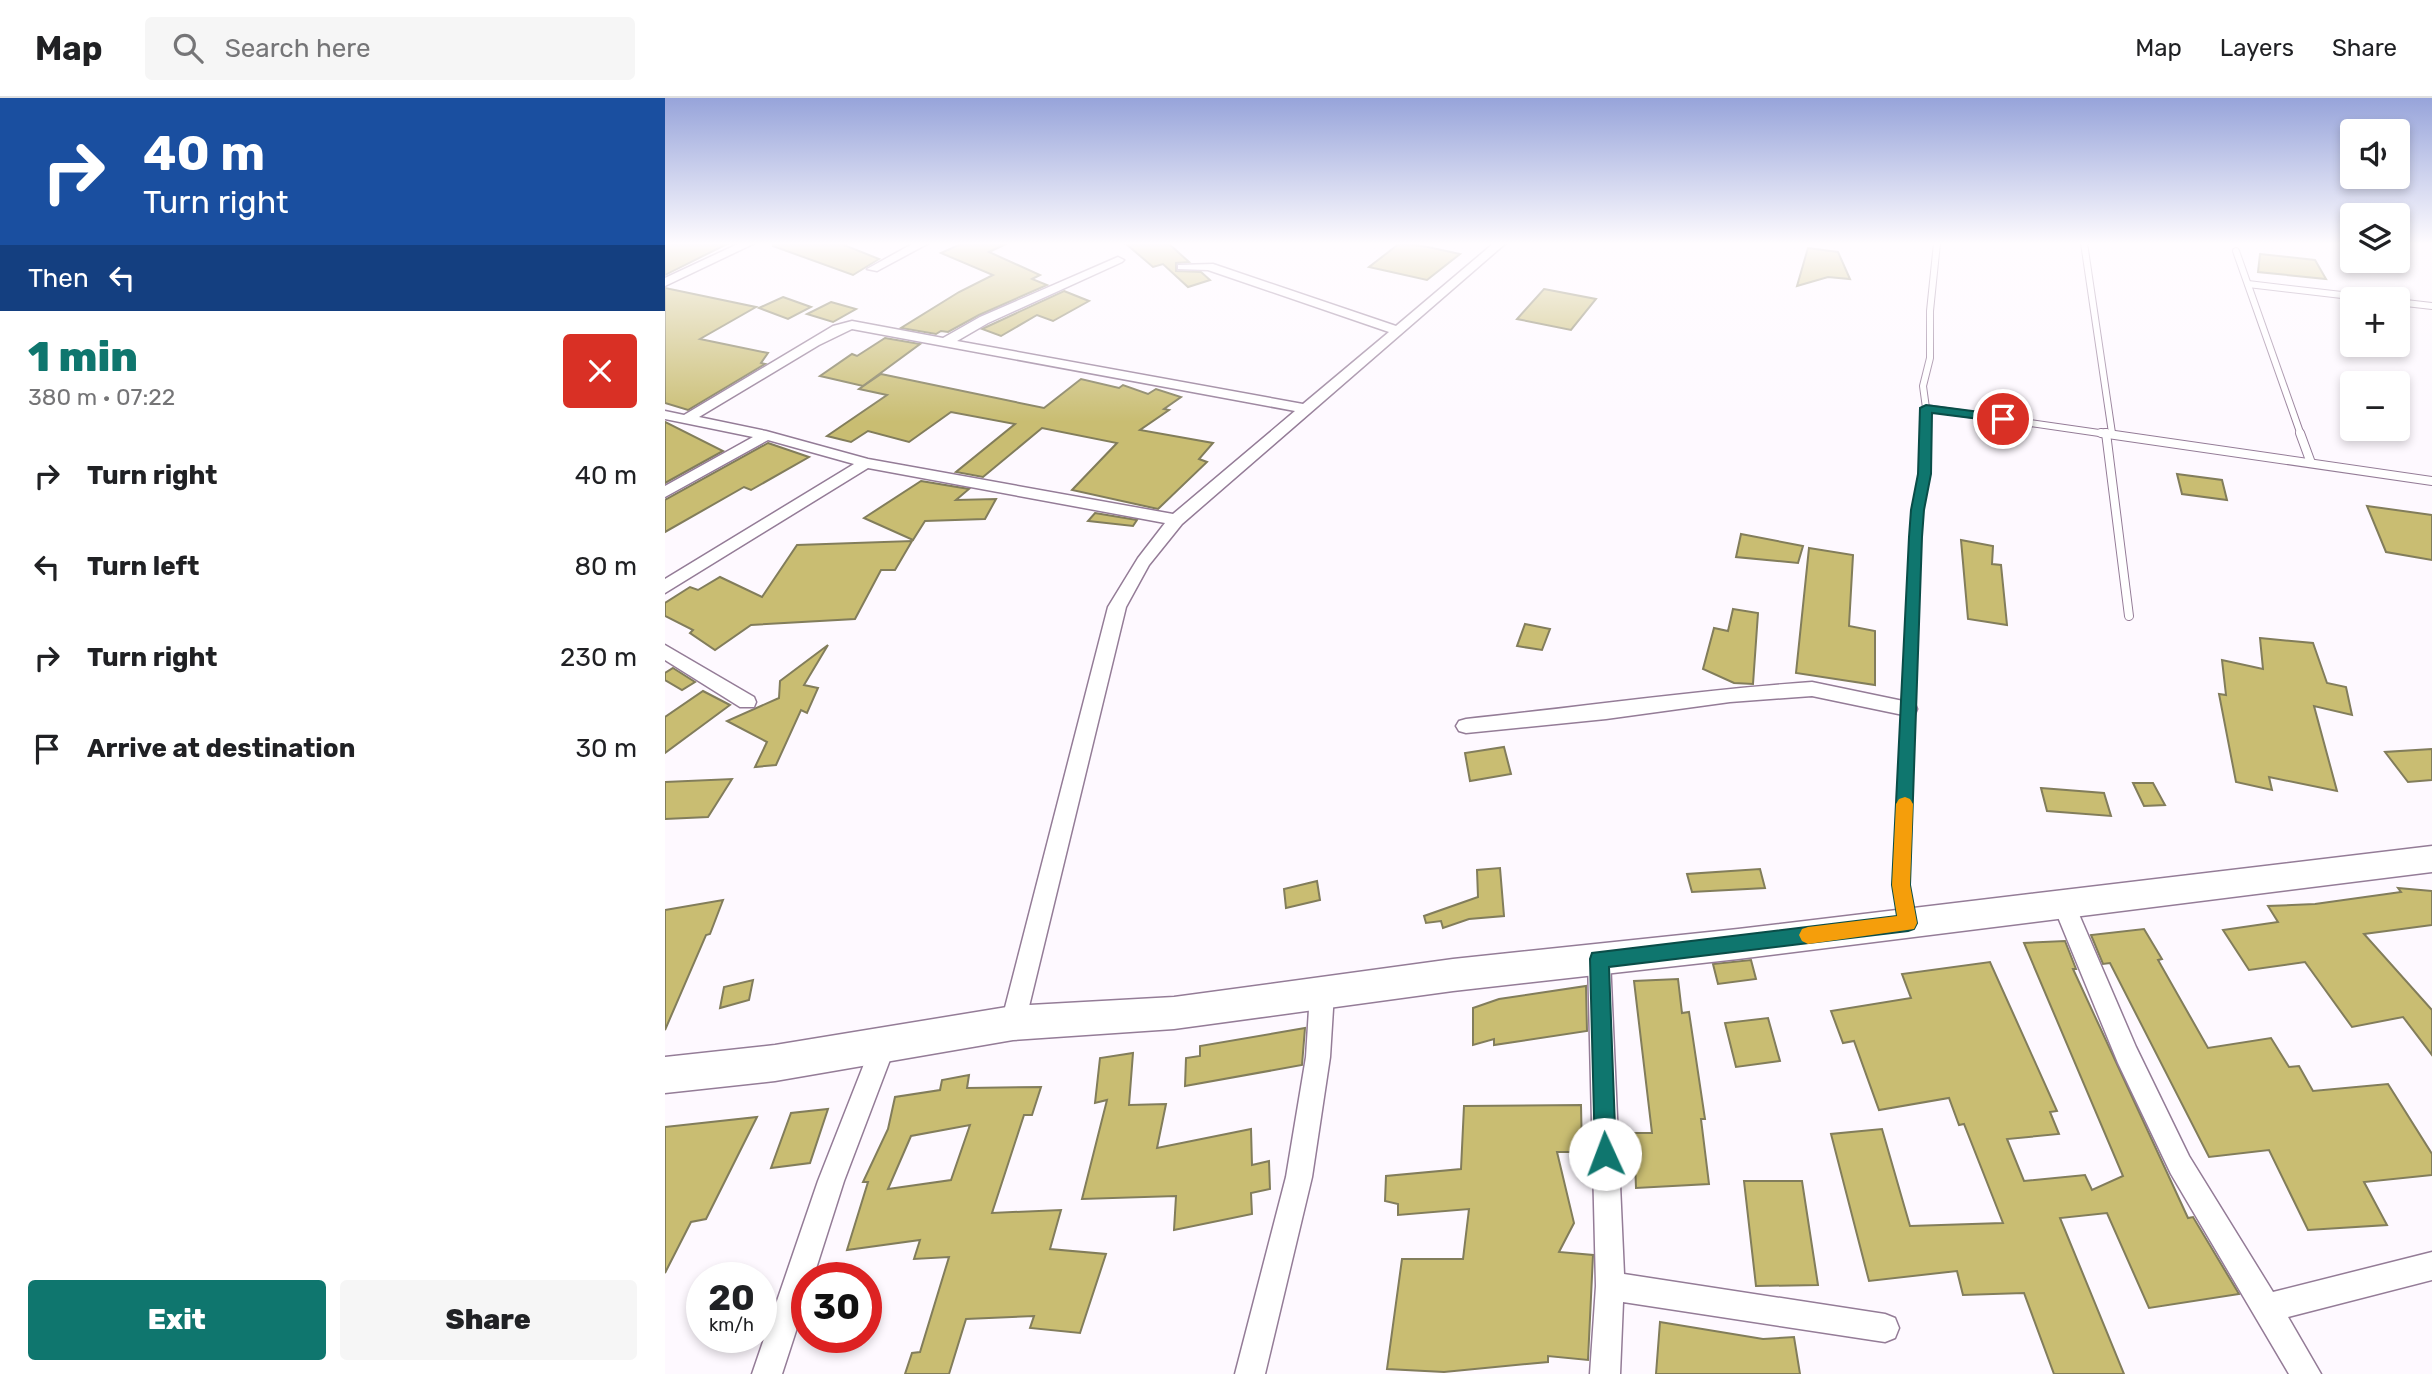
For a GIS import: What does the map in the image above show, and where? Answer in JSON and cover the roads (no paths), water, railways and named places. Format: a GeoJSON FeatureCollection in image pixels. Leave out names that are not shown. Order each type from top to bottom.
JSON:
{"type":"FeatureCollection","features":[{"type":"Feature","properties":{"kind":"street"},"geometry":{"type":"LineString","coordinates":[[945,342],[983,320],[1022,303]]}},
{"type":"Feature","properties":{"kind":"street"},"geometry":{"type":"LineString","coordinates":[[1316,303],[1397,330]]}},
{"type":"Feature","properties":{"kind":"street"},"geometry":{"type":"LineString","coordinates":[[1013,1023],[1117,607],[1143,560],[1176,520],[1430,303]]}},
{"type":"Feature","properties":{"kind":"street"},"geometry":{"type":"LineString","coordinates":[[685,420],[837,329],[852,325],[871,326],[1306,409]]}},
{"type":"Feature","properties":{"kind":"street"},"geometry":{"type":"LineString","coordinates":[[665,415],[766,435],[866,463],[1176,520]]}},
{"type":"Feature","properties":{"kind":"street"},"geometry":{"type":"LineString","coordinates":[[665,492],[766,435]]}},
{"type":"Feature","properties":{"kind":"street"},"geometry":{"type":"LineString","coordinates":[[665,587],[866,463]]}},
{"type":"Feature","properties":{"kind":"street"},"geometry":{"type":"LineString","coordinates":[[665,652],[747,702]]}},
{"type":"Feature","properties":{"kind":"street"},"geometry":{"type":"LineString","coordinates":[[1466,726],[1606,712],[1730,695],[1812,689],[1908,709]]}},
{"type":"Feature","properties":{"kind":"street"},"geometry":{"type":"LineString","coordinates":[[665,1075],[775,1063],[1013,1023],[1174,1013],[2432,859]]}},
{"type":"Feature","properties":{"kind":"street"},"geometry":{"type":"LineString","coordinates":[[2064,905],[2127,1055],[2180,1165],[2306,1374]]}},
{"type":"Feature","properties":{"kind":"street"},"geometry":{"type":"LineString","coordinates":[[1599,959],[1610,1286],[1605,1374]]}},
{"type":"Feature","properties":{"kind":"street"},"geometry":{"type":"LineString","coordinates":[[1250,1374],[1299,1177],[1318,1057],[1322,993]]}},
{"type":"Feature","properties":{"kind":"street"},"geometry":{"type":"LineString","coordinates":[[767,1374],[787,1321],[831,1181],[884,1044]]}},
{"type":"Feature","properties":{"kind":"street"},"geometry":{"type":"LineString","coordinates":[[2267,1308],[2432,1266]]}},
{"type":"Feature","properties":{"kind":"street"},"geometry":{"type":"LineString","coordinates":[[1610,1286],[1885,1328]]}},
{"type":"Feature","properties":{"kind":"lane"},"geometry":{"type":"LineString","coordinates":[[1908,923],[1901,885],[1916,524],[1925,474],[1926,408],[1923,386],[1930,358],[1931,303]]}},
{"type":"Feature","properties":{"kind":"lane"},"geometry":{"type":"LineString","coordinates":[[2092,303],[2129,616]]}},
{"type":"Feature","properties":{"kind":"lane"},"geometry":{"type":"LineString","coordinates":[[2255,303],[2311,463]]}},
{"type":"Feature","properties":{"kind":"lane"},"geometry":{"type":"LineString","coordinates":[[2410,303],[2432,306]]}},
{"type":"Feature","properties":{"kind":"lane"},"geometry":{"type":"LineString","coordinates":[[1926,408],[2432,481]]}}]}
